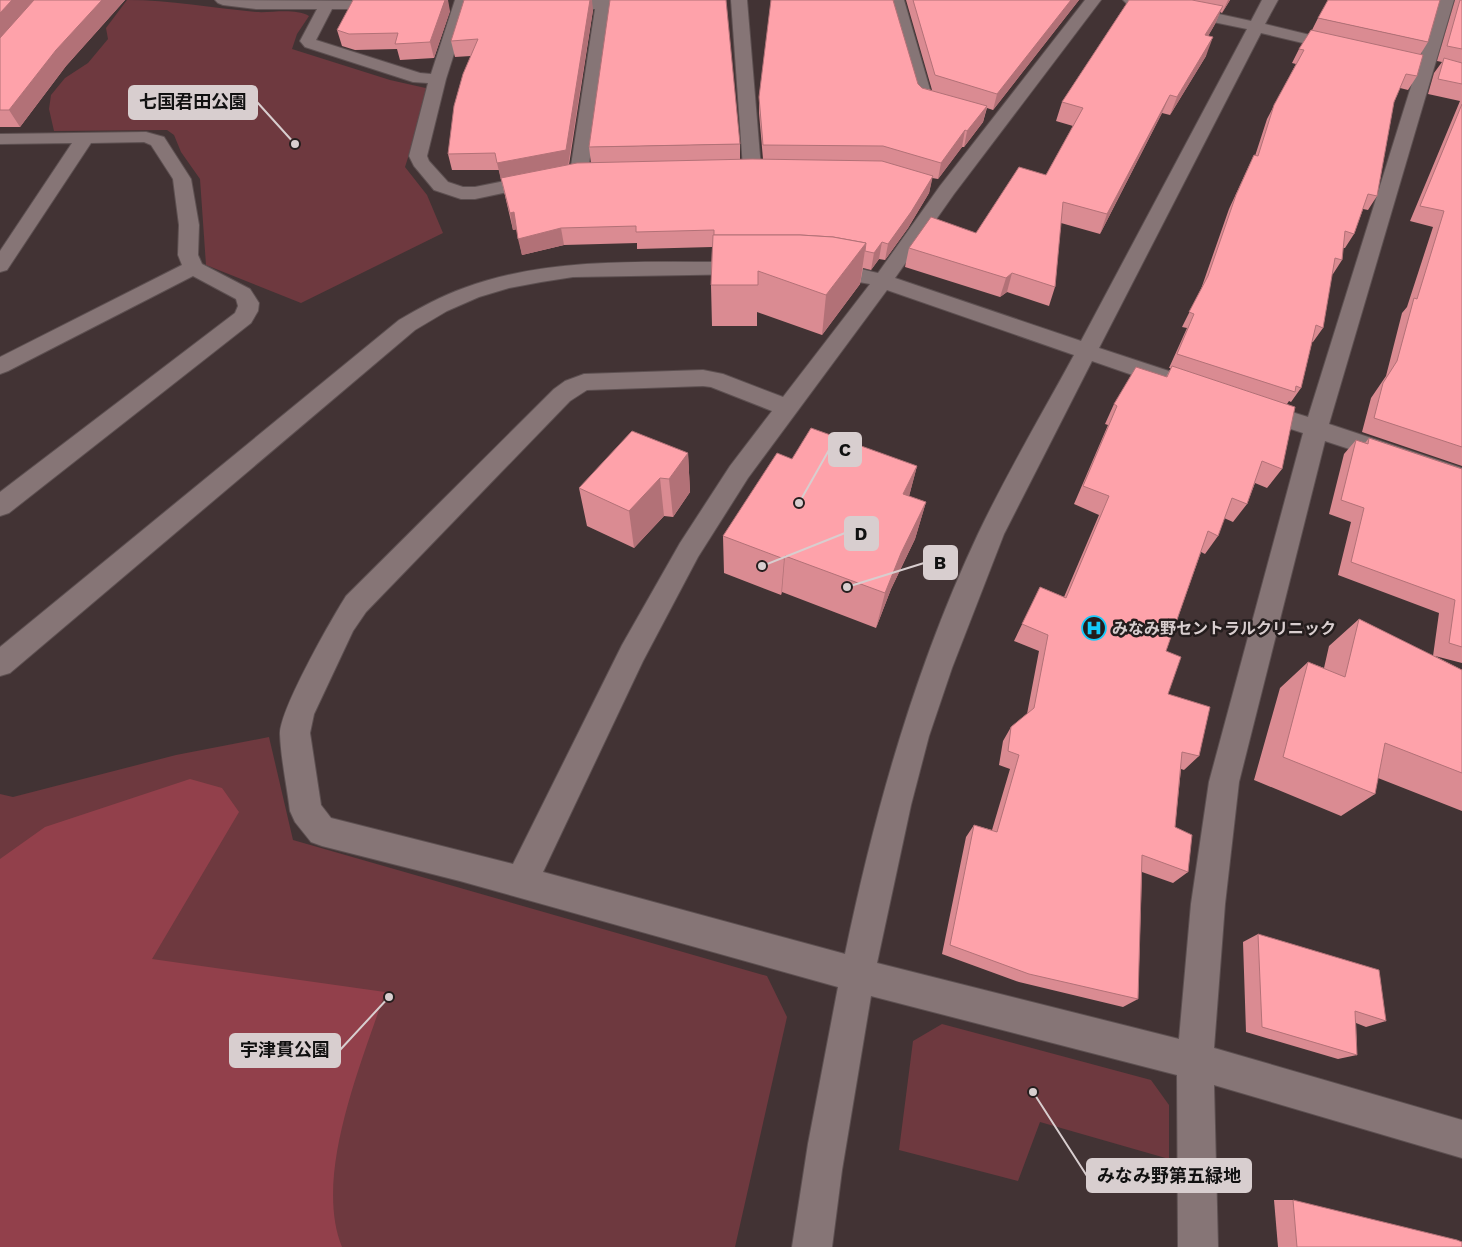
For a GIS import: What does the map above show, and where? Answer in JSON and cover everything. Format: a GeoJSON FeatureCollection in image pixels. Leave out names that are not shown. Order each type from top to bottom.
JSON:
{"type":"FeatureCollection","features":[{"type":"Feature","properties":{"kind":"street"},"geometry":{"type":"LineString","coordinates":[[223,0],[256,4],[404,4]]}},
{"type":"Feature","properties":{"kind":"street"},"geometry":{"type":"LineString","coordinates":[[537,4],[672,0]]}},
{"type":"Feature","properties":{"kind":"street"},"geometry":{"type":"LineString","coordinates":[[739,0],[752,168]]}},
{"type":"Feature","properties":{"kind":"street"},"geometry":{"type":"LineString","coordinates":[[896,0],[923,95],[931,101],[966,110]]}},
{"type":"Feature","properties":{"kind":"street"},"geometry":{"type":"LineString","coordinates":[[521,882],[632,654],[689,550],[739,472],[883,281],[938,187],[993,117],[1093,0]]}},
{"type":"Feature","properties":{"kind":"street"},"geometry":{"type":"LineString","coordinates":[[1131,0],[1184,10],[1357,50]]}},
{"type":"Feature","properties":{"kind":"street"},"geometry":{"type":"LineString","coordinates":[[812,1247],[833,1107],[857,974],[895,804],[925,706],[956,616],[990,534],[1270,0]]}},
{"type":"Feature","properties":{"kind":"street"},"geometry":{"type":"LineString","coordinates":[[1198,1247],[1195,1061],[1208,904],[1224,782],[1316,429],[1428,65],[1446,0]]}},
{"type":"Feature","properties":{"kind":"street"},"geometry":{"type":"LineString","coordinates":[[579,172],[604,2]]}},
{"type":"Feature","properties":{"kind":"street"},"geometry":{"type":"LineString","coordinates":[[442,4],[468,3],[438,80],[418,156],[420,162],[441,186],[455,192],[475,193],[579,172],[598,171]]}},
{"type":"Feature","properties":{"kind":"street"},"geometry":{"type":"LineString","coordinates":[[326,5],[310,34],[308,40],[311,44],[419,78],[438,80]]}},
{"type":"Feature","properties":{"kind":"street"},"geometry":{"type":"LineString","coordinates":[[0,266],[85,138]]}},
{"type":"Feature","properties":{"kind":"street"},"geometry":{"type":"LineString","coordinates":[[0,139],[154,138],[162,144],[182,179],[189,225],[188,255],[193,268],[243,294],[249,301],[250,308],[244,318],[0,506]]}},
{"type":"Feature","properties":{"kind":"street"},"geometry":{"type":"LineString","coordinates":[[733,169],[771,168]]}},
{"type":"Feature","properties":{"kind":"street"},"geometry":{"type":"LineString","coordinates":[[0,366],[193,268]]}},
{"type":"Feature","properties":{"kind":"street"},"geometry":{"type":"LineString","coordinates":[[0,664],[407,325],[440,306],[472,292],[507,282],[573,271],[769,268]]}},
{"type":"Feature","properties":{"kind":"street"},"geometry":{"type":"LineString","coordinates":[[807,268],[844,272],[883,281],[1187,385]]}},
{"type":"Feature","properties":{"kind":"street"},"geometry":{"type":"LineString","coordinates":[[786,408],[715,380],[704,378],[584,382],[562,395],[356,604],[342,624],[299,714],[295,733],[306,811],[322,831],[521,882],[1010,1016],[1195,1061],[1462,1139]]}},
{"type":"Feature","properties":{"kind":"street"},"geometry":{"type":"LineString","coordinates":[[1233,401],[1462,477]]}},
{"type":"Feature","properties":{"kind":"shaded area"},"geometry":{"type":"Polygon","coordinates":[[[127,0],[256,12],[297,12],[309,16],[297,34],[292,49],[390,80],[430,89],[405,167],[427,195],[443,233],[301,303],[206,265],[200,179],[181,152],[174,135],[167,130],[54,131],[49,109],[51,95],[65,78],[88,63],[108,39],[106,28],[127,0]]]}},
{"type":"Feature","properties":{"kind":"shaded area"},"geometry":{"type":"Polygon","coordinates":[[[269,737],[293,840],[767,976],[787,1017],[735,1247],[0,1247],[0,794],[13,797],[176,755],[269,737]]]}},
{"type":"Feature","properties":{"kind":"shaded area"},"geometry":{"type":"Polygon","coordinates":[[[190,779],[222,788],[239,812],[152,959],[385,992],[354,1085],[337,1153],[333,1187],[335,1218],[342,1247],[0,1247],[0,859],[45,827],[190,779]]]}},
{"type":"Feature","properties":{"kind":"shaded area"},"geometry":{"type":"Polygon","coordinates":[[[942,1024],[1151,1080],[1169,1105],[1169,1159],[1040,1122],[1018,1181],[899,1150],[913,1041],[942,1024]]]}},
{"type":"Feature","properties":{"kind":"building"},"geometry":{"type":"Polygon","coordinates":[[[0,0],[12,0],[0,13],[0,0]]]}},
{"type":"Feature","properties":{"kind":"building"},"geometry":{"type":"Polygon","coordinates":[[[34,0],[102,0],[56,50],[9,110],[0,110],[0,38],[34,0]]]}},
{"type":"Feature","properties":{"kind":"building"},"geometry":{"type":"Polygon","coordinates":[[[353,0],[445,0],[430,42],[395,44],[398,33],[349,34],[337,30],[353,0]]]}},
{"type":"Feature","properties":{"kind":"building"},"geometry":{"type":"Polygon","coordinates":[[[464,0],[590,0],[566,150],[497,163],[495,153],[448,154],[454,106],[463,74],[478,39],[451,41],[464,0]]]}},
{"type":"Feature","properties":{"kind":"building"},"geometry":{"type":"Polygon","coordinates":[[[610,0],[726,0],[740,144],[589,147],[610,0]]]}},
{"type":"Feature","properties":{"kind":"building"},"geometry":{"type":"Polygon","coordinates":[[[771,0],[893,0],[918,84],[922,88],[987,106],[967,131],[965,130],[941,163],[883,146],[763,145],[759,97],[771,0]]]}},
{"type":"Feature","properties":{"kind":"building"},"geometry":{"type":"Polygon","coordinates":[[[913,0],[1071,0],[997,94],[935,75],[913,0]]]}},
{"type":"Feature","properties":{"kind":"building"},"geometry":{"type":"Polygon","coordinates":[[[1129,0],[1192,0],[1223,6],[1205,35],[1213,37],[1177,97],[1170,95],[1107,214],[1063,202],[1055,287],[1012,273],[1006,278],[909,248],[931,217],[976,233],[1019,167],[1046,175],[1083,108],[1062,102],[1129,0]]]}},
{"type":"Feature","properties":{"kind":"building"},"geometry":{"type":"Polygon","coordinates":[[[1328,0],[1440,0],[1428,42],[1318,18],[1328,0]]]}},
{"type":"Feature","properties":{"kind":"building"},"geometry":{"type":"Polygon","coordinates":[[[1460,0],[1462,0],[1462,49],[1447,46],[1460,0]]]}},
{"type":"Feature","properties":{"kind":"building"},"geometry":{"type":"Polygon","coordinates":[[[1311,30],[1423,55],[1417,76],[1406,74],[1394,102],[1377,196],[1368,194],[1354,234],[1345,231],[1342,260],[1335,258],[1323,328],[1316,325],[1301,388],[1296,386],[1295,392],[1177,354],[1194,314],[1189,312],[1208,276],[1236,195],[1254,155],[1258,156],[1274,105],[1304,50],[1299,49],[1311,30]]]}},
{"type":"Feature","properties":{"kind":"building"},"geometry":{"type":"Polygon","coordinates":[[[1444,58],[1462,63],[1462,84],[1438,79],[1444,58]]]}},
{"type":"Feature","properties":{"kind":"building"},"geometry":{"type":"Polygon","coordinates":[[[1462,104],[1462,447],[1374,418],[1383,383],[1397,361],[1414,298],[1417,299],[1444,211],[1420,206],[1462,104]]]}},
{"type":"Feature","properties":{"kind":"building"},"geometry":{"type":"Polygon","coordinates":[[[752,159],[882,161],[933,176],[911,212],[888,244],[882,242],[874,253],[865,251],[866,243],[833,237],[714,235],[714,230],[636,232],[636,226],[561,228],[518,239],[514,212],[510,213],[501,178],[577,163],[752,159]]]}},
{"type":"Feature","properties":{"kind":"building"},"geometry":{"type":"Polygon","coordinates":[[[713,235],[800,235],[833,237],[866,243],[826,295],[758,271],[758,285],[711,285],[713,235]]]}},
{"type":"Feature","properties":{"kind":"building"},"geometry":{"type":"Polygon","coordinates":[[[1172,366],[1295,407],[1282,469],[1262,461],[1247,504],[1232,498],[1218,536],[1208,531],[1166,651],[1181,657],[1168,694],[1210,707],[1199,756],[1182,752],[1175,827],[1192,835],[1188,872],[1142,855],[1138,999],[1029,974],[950,945],[974,825],[997,832],[1019,755],[1008,751],[1011,727],[1034,708],[1048,635],[1022,624],[1040,587],[1066,598],[1109,496],[1083,486],[1117,406],[1114,404],[1136,367],[1167,377],[1172,366]]]}},
{"type":"Feature","properties":{"kind":"building"},"geometry":{"type":"Polygon","coordinates":[[[811,428],[917,466],[903,494],[926,502],[901,553],[885,593],[785,556],[784,559],[723,536],[777,453],[792,459],[811,428]]]}},
{"type":"Feature","properties":{"kind":"building"},"geometry":{"type":"Polygon","coordinates":[[[632,431],[688,453],[669,479],[660,478],[629,511],[579,488],[632,431]]]}},
{"type":"Feature","properties":{"kind":"building"},"geometry":{"type":"Polygon","coordinates":[[[1369,438],[1462,469],[1462,647],[1449,643],[1455,600],[1351,562],[1364,508],[1341,500],[1356,440],[1368,444],[1369,438]]]}},
{"type":"Feature","properties":{"kind":"building"},"geometry":{"type":"Polygon","coordinates":[[[1359,619],[1462,670],[1462,773],[1385,743],[1375,794],[1283,757],[1308,662],[1345,677],[1359,619]]]}},
{"type":"Feature","properties":{"kind":"building"},"geometry":{"type":"Polygon","coordinates":[[[1258,934],[1379,970],[1386,1021],[1355,1011],[1357,1055],[1262,1027],[1258,934]]]}},
{"type":"Feature","properties":{"kind":"building"},"geometry":{"type":"Polygon","coordinates":[[[1293,1200],[1457,1240],[1462,1242],[1462,1247],[1297,1247],[1293,1200]]]}},
{"type":"Feature","properties":{"kind":"place","name":"七国君田公園"},"geometry":{"type":"Point","coordinates":[295,144]}},
{"type":"Feature","properties":{"kind":"place","name":"C"},"geometry":{"type":"Point","coordinates":[799,503]}},
{"type":"Feature","properties":{"kind":"place","name":"D"},"geometry":{"type":"Point","coordinates":[762,566]}},
{"type":"Feature","properties":{"kind":"place","name":"B"},"geometry":{"type":"Point","coordinates":[847,587]}},
{"type":"Feature","properties":{"kind":"place","name":"みなみ野セントラルクリニック"},"geometry":{"type":"Point","coordinates":[1094,628]}},
{"type":"Feature","properties":{"kind":"place","name":"宇津貫公園"},"geometry":{"type":"Point","coordinates":[389,997]}},
{"type":"Feature","properties":{"kind":"place","name":"みなみ野第五緑地"},"geometry":{"type":"Point","coordinates":[1033,1092]}}]}
